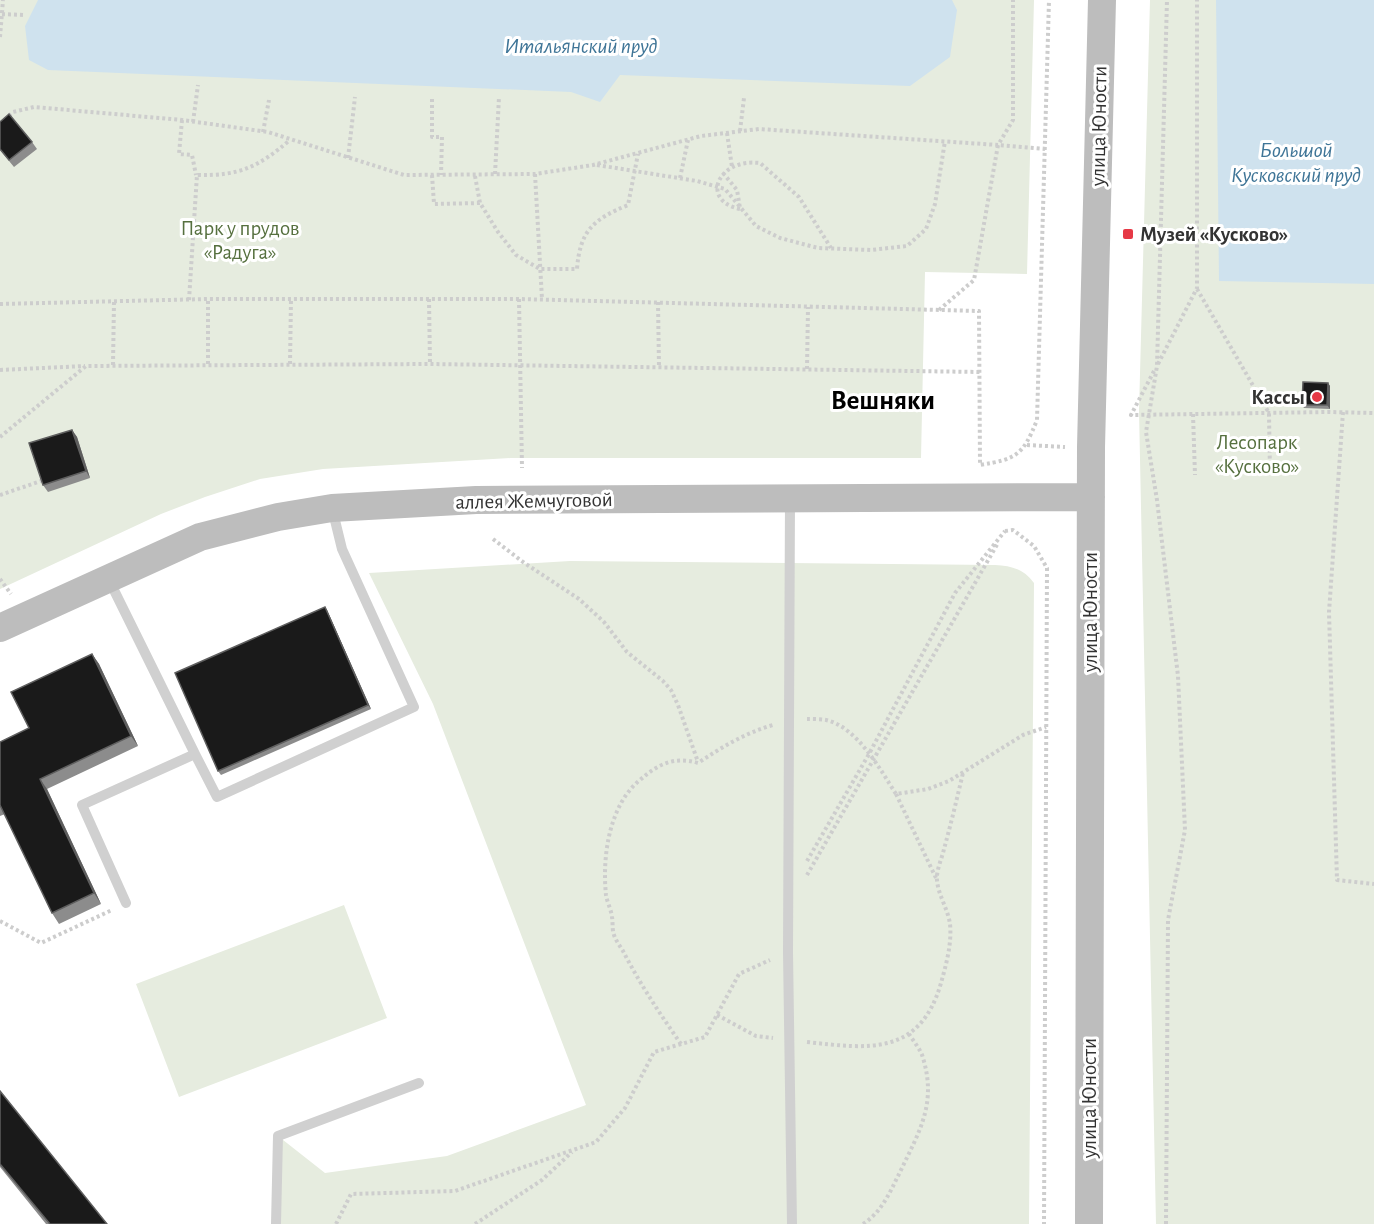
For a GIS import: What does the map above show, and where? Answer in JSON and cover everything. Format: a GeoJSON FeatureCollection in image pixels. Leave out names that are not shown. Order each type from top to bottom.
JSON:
{"type":"FeatureCollection","features":[{"type":"Feature","properties":{"kind":"main road","name":"улица Юности"},"geometry":{"type":"LineString","coordinates":[[1089,1224],[1090,497],[1102,0]]}},
{"type":"Feature","properties":{"kind":"main road","name":"аллея Жемчуговой"},"geometry":{"type":"LineString","coordinates":[[0,628],[200,537],[278,517],[332,508],[476,500],[1090,497]]}},
{"type":"Feature","properties":{"kind":"lane"},"geometry":{"type":"LineString","coordinates":[[790,499],[788,952],[792,1224]]}},
{"type":"Feature","properties":{"kind":"lane"},"geometry":{"type":"LineString","coordinates":[[108,578],[217,797],[414,707],[342,549],[332,508]]}},
{"type":"Feature","properties":{"kind":"lane"},"geometry":{"type":"LineString","coordinates":[[126,903],[82,805],[195,754]]}},
{"type":"Feature","properties":{"kind":"lane"},"geometry":{"type":"LineString","coordinates":[[276,1224],[278,1136],[419,1083]]}},
{"type":"Feature","properties":{"kind":"path"},"geometry":{"type":"LineString","coordinates":[[0,37],[2,0]]}},
{"type":"Feature","properties":{"kind":"path"},"geometry":{"type":"LineString","coordinates":[[939,310],[974,280],[998,145],[1013,120],[1013,0]]}},
{"type":"Feature","properties":{"kind":"path"},"geometry":{"type":"LineString","coordinates":[[0,304],[208,299],[519,298],[979,311],[980,465],[1008,460],[1027,445],[1037,420],[1049,0]]}},
{"type":"Feature","properties":{"kind":"path"},"geometry":{"type":"LineString","coordinates":[[1166,1224],[1168,920],[1185,830],[1178,676],[1157,500],[1146,432],[1156,366],[1167,0]]}},
{"type":"Feature","properties":{"kind":"path"},"geometry":{"type":"LineString","coordinates":[[1197,0],[1197,288],[1131,415],[1374,413]]}},
{"type":"Feature","properties":{"kind":"path"},"geometry":{"type":"LineString","coordinates":[[2,14],[24,15]]}},
{"type":"Feature","properties":{"kind":"path"},"geometry":{"type":"LineString","coordinates":[[193,122],[198,85]]}},
{"type":"Feature","properties":{"kind":"path"},"geometry":{"type":"LineString","coordinates":[[348,158],[355,97]]}},
{"type":"Feature","properties":{"kind":"path"},"geometry":{"type":"LineString","coordinates":[[495,174],[499,97]]}},
{"type":"Feature","properties":{"kind":"path"},"geometry":{"type":"LineString","coordinates":[[740,131],[744,98]]}},
{"type":"Feature","properties":{"kind":"path"},"geometry":{"type":"LineString","coordinates":[[432,99],[432,137],[442,137],[441,175]]}},
{"type":"Feature","properties":{"kind":"path"},"geometry":{"type":"LineString","coordinates":[[263,132],[269,100]]}},
{"type":"Feature","properties":{"kind":"path"},"geometry":{"type":"LineString","coordinates":[[0,124],[13,112],[34,106],[182,120],[263,132],[404,175],[535,174],[593,165],[688,140],[759,129],[1045,149]]}},
{"type":"Feature","properties":{"kind":"path"},"geometry":{"type":"LineString","coordinates":[[182,120],[179,154],[192,155],[196,176]]}},
{"type":"Feature","properties":{"kind":"path"},"geometry":{"type":"LineString","coordinates":[[728,133],[732,166]]}},
{"type":"Feature","properties":{"kind":"path"},"geometry":{"type":"LineString","coordinates":[[189,300],[197,175],[212,176],[248,169],[266,161],[290,140]]}},
{"type":"Feature","properties":{"kind":"path"},"geometry":{"type":"LineString","coordinates":[[680,178],[688,140]]}},
{"type":"Feature","properties":{"kind":"path"},"geometry":{"type":"LineString","coordinates":[[593,165],[718,186],[725,189],[756,226],[780,238],[818,248],[871,250],[907,246],[926,229],[935,204],[945,141]]}},
{"type":"Feature","properties":{"kind":"path"},"geometry":{"type":"LineString","coordinates":[[475,176],[480,203],[516,255],[540,270],[577,269],[579,252],[589,228],[611,212],[628,205],[638,154]]}},
{"type":"Feature","properties":{"kind":"path"},"geometry":{"type":"LineString","coordinates":[[740,208],[724,203],[719,194],[718,186],[723,173],[741,163],[760,163],[799,196],[831,249]]}},
{"type":"Feature","properties":{"kind":"path"},"geometry":{"type":"LineString","coordinates":[[723,173],[737,190],[740,208]]}},
{"type":"Feature","properties":{"kind":"path"},"geometry":{"type":"LineString","coordinates":[[535,174],[542,299]]}},
{"type":"Feature","properties":{"kind":"path"},"geometry":{"type":"LineString","coordinates":[[432,175],[434,204],[481,203]]}},
{"type":"Feature","properties":{"kind":"path"},"geometry":{"type":"LineString","coordinates":[[1197,288],[1269,413],[1270,475]]}},
{"type":"Feature","properties":{"kind":"path"},"geometry":{"type":"LineString","coordinates":[[429,298],[430,364]]}},
{"type":"Feature","properties":{"kind":"path"},"geometry":{"type":"LineString","coordinates":[[519,298],[522,468]]}},
{"type":"Feature","properties":{"kind":"path"},"geometry":{"type":"LineString","coordinates":[[208,299],[208,364]]}},
{"type":"Feature","properties":{"kind":"path"},"geometry":{"type":"LineString","coordinates":[[290,364],[291,299]]}},
{"type":"Feature","properties":{"kind":"path"},"geometry":{"type":"LineString","coordinates":[[113,365],[114,302]]}},
{"type":"Feature","properties":{"kind":"path"},"geometry":{"type":"LineString","coordinates":[[658,302],[659,367]]}},
{"type":"Feature","properties":{"kind":"path"},"geometry":{"type":"LineString","coordinates":[[807,369],[808,307]]}},
{"type":"Feature","properties":{"kind":"path"},"geometry":{"type":"LineString","coordinates":[[0,370],[113,365],[430,364],[980,372]]}},
{"type":"Feature","properties":{"kind":"path"},"geometry":{"type":"LineString","coordinates":[[0,437],[86,366]]}},
{"type":"Feature","properties":{"kind":"path"},"geometry":{"type":"LineString","coordinates":[[1343,412],[1329,612],[1337,880],[1374,884]]}},
{"type":"Feature","properties":{"kind":"path"},"geometry":{"type":"LineString","coordinates":[[1193,414],[1195,475]]}},
{"type":"Feature","properties":{"kind":"path"},"geometry":{"type":"LineString","coordinates":[[1027,445],[1054,447]]}},
{"type":"Feature","properties":{"kind":"path"},"geometry":{"type":"LineString","coordinates":[[0,495],[44,480]]}},
{"type":"Feature","properties":{"kind":"path"},"geometry":{"type":"LineString","coordinates":[[788,894],[868,754],[955,593],[1005,531],[1013,530],[1034,546],[1047,568],[1044,1224]]}},
{"type":"Feature","properties":{"kind":"path"},"geometry":{"type":"LineString","coordinates":[[788,909],[1005,531]]}},
{"type":"Feature","properties":{"kind":"path"},"geometry":{"type":"LineString","coordinates":[[493,539],[579,599],[604,622],[627,652],[663,681],[671,690],[678,705],[698,763]]}},
{"type":"Feature","properties":{"kind":"path"},"geometry":{"type":"LineString","coordinates":[[0,579],[11,594]]}},
{"type":"Feature","properties":{"kind":"path"},"geometry":{"type":"LineString","coordinates":[[681,1044],[654,1006],[614,935],[612,916],[606,897],[606,858],[621,802],[629,788],[669,761],[684,759],[698,763],[733,741],[758,729],[789,720],[826,720],[838,724],[849,731],[873,759],[896,794],[936,879],[950,924],[946,968],[939,989],[928,1014],[916,1029],[897,1041],[875,1046],[845,1047],[756,1036],[716,1015]]}},
{"type":"Feature","properties":{"kind":"path"},"geometry":{"type":"LineString","coordinates":[[896,794],[928,789],[963,772],[1023,735],[1046,727]]}},
{"type":"Feature","properties":{"kind":"path"},"geometry":{"type":"LineString","coordinates":[[936,879],[963,772]]}},
{"type":"Feature","properties":{"kind":"path"},"geometry":{"type":"LineString","coordinates":[[0,921],[41,944],[126,903]]}},
{"type":"Feature","properties":{"kind":"path"},"geometry":{"type":"LineString","coordinates":[[336,1224],[351,1194],[455,1191],[596,1142],[625,1108],[654,1052],[705,1037],[739,974],[788,952]]}},
{"type":"Feature","properties":{"kind":"path"},"geometry":{"type":"LineString","coordinates":[[863,1224],[873,1217],[888,1197],[928,1107],[923,1056],[909,1034]]}},
{"type":"Feature","properties":{"kind":"path"},"geometry":{"type":"LineString","coordinates":[[475,1224],[542,1180],[575,1149]]}},
{"type":"Feature","properties":{"kind":"green space","name":"Парк у прудов «Радуга»"},"geometry":{"type":"Polygon","coordinates":[[[0,0],[1034,0],[1027,274],[925,272],[921,458],[511,458],[323,469],[260,479],[205,497],[161,514],[0,589],[0,0]]]}},
{"type":"Feature","properties":{"kind":"green space","name":"Лесопарк «Кусково»"},"geometry":{"type":"Polygon","coordinates":[[[1150,0],[1374,0],[1374,1224],[1156,1224],[1139,411],[1150,0]]]}},
{"type":"Feature","properties":{"kind":"green space"},"geometry":{"type":"Polygon","coordinates":[[[570,561],[995,565],[1017,569],[1026,574],[1034,583],[1029,1224],[276,1224],[278,1136],[325,1173],[447,1156],[586,1105],[433,704],[369,573],[570,561]]]}},
{"type":"Feature","properties":{"kind":"green space"},"geometry":{"type":"Polygon","coordinates":[[[344,905],[387,1018],[179,1097],[136,984],[344,905]]]}},
{"type":"Feature","properties":{"kind":"water","name":"Итальянский пруд"},"geometry":{"type":"Polygon","coordinates":[[[38,0],[952,0],[957,10],[950,57],[910,86],[620,75],[600,102],[571,92],[48,70],[29,60],[25,26],[38,0]]]}},
{"type":"Feature","properties":{"kind":"water","name":"Большой Кусковский пруд"},"geometry":{"type":"Polygon","coordinates":[[[1216,0],[1374,0],[1374,284],[1219,281],[1216,0]]]}},
{"type":"Feature","properties":{"kind":"building"},"geometry":{"type":"Polygon","coordinates":[[[9,114],[32,142],[9,160],[0,149],[0,122],[9,114]]]}},
{"type":"Feature","properties":{"kind":"building","name":"Кассы"},"geometry":{"type":"Polygon","coordinates":[[[1303,382],[1328,383],[1327,405],[1302,405],[1303,382]]]}},
{"type":"Feature","properties":{"kind":"building"},"geometry":{"type":"Polygon","coordinates":[[[72,430],[86,471],[43,485],[29,443],[72,430]]]}},
{"type":"Feature","properties":{"kind":"building"},"geometry":{"type":"Polygon","coordinates":[[[325,607],[368,705],[218,771],[175,673],[325,607]]]}},
{"type":"Feature","properties":{"kind":"building"},"geometry":{"type":"Polygon","coordinates":[[[92,654],[131,736],[40,779],[94,893],[52,913],[0,805],[0,742],[29,728],[11,692],[92,654]]]}},
{"type":"Feature","properties":{"kind":"building"},"geometry":{"type":"Polygon","coordinates":[[[0,1091],[107,1224],[50,1224],[0,1164],[0,1091]]]}},
{"type":"Feature","properties":{"kind":"place","name":"Музей «Кусково»"},"geometry":{"type":"Point","coordinates":[1128,234]}},
{"type":"Feature","properties":{"kind":"place","name":"Кассы"},"geometry":{"type":"Point","coordinates":[1317,397]}},
{"type":"Feature","properties":{"kind":"district","name":"Вешняки"},"geometry":{"type":"Point","coordinates":[883,400]}}]}
